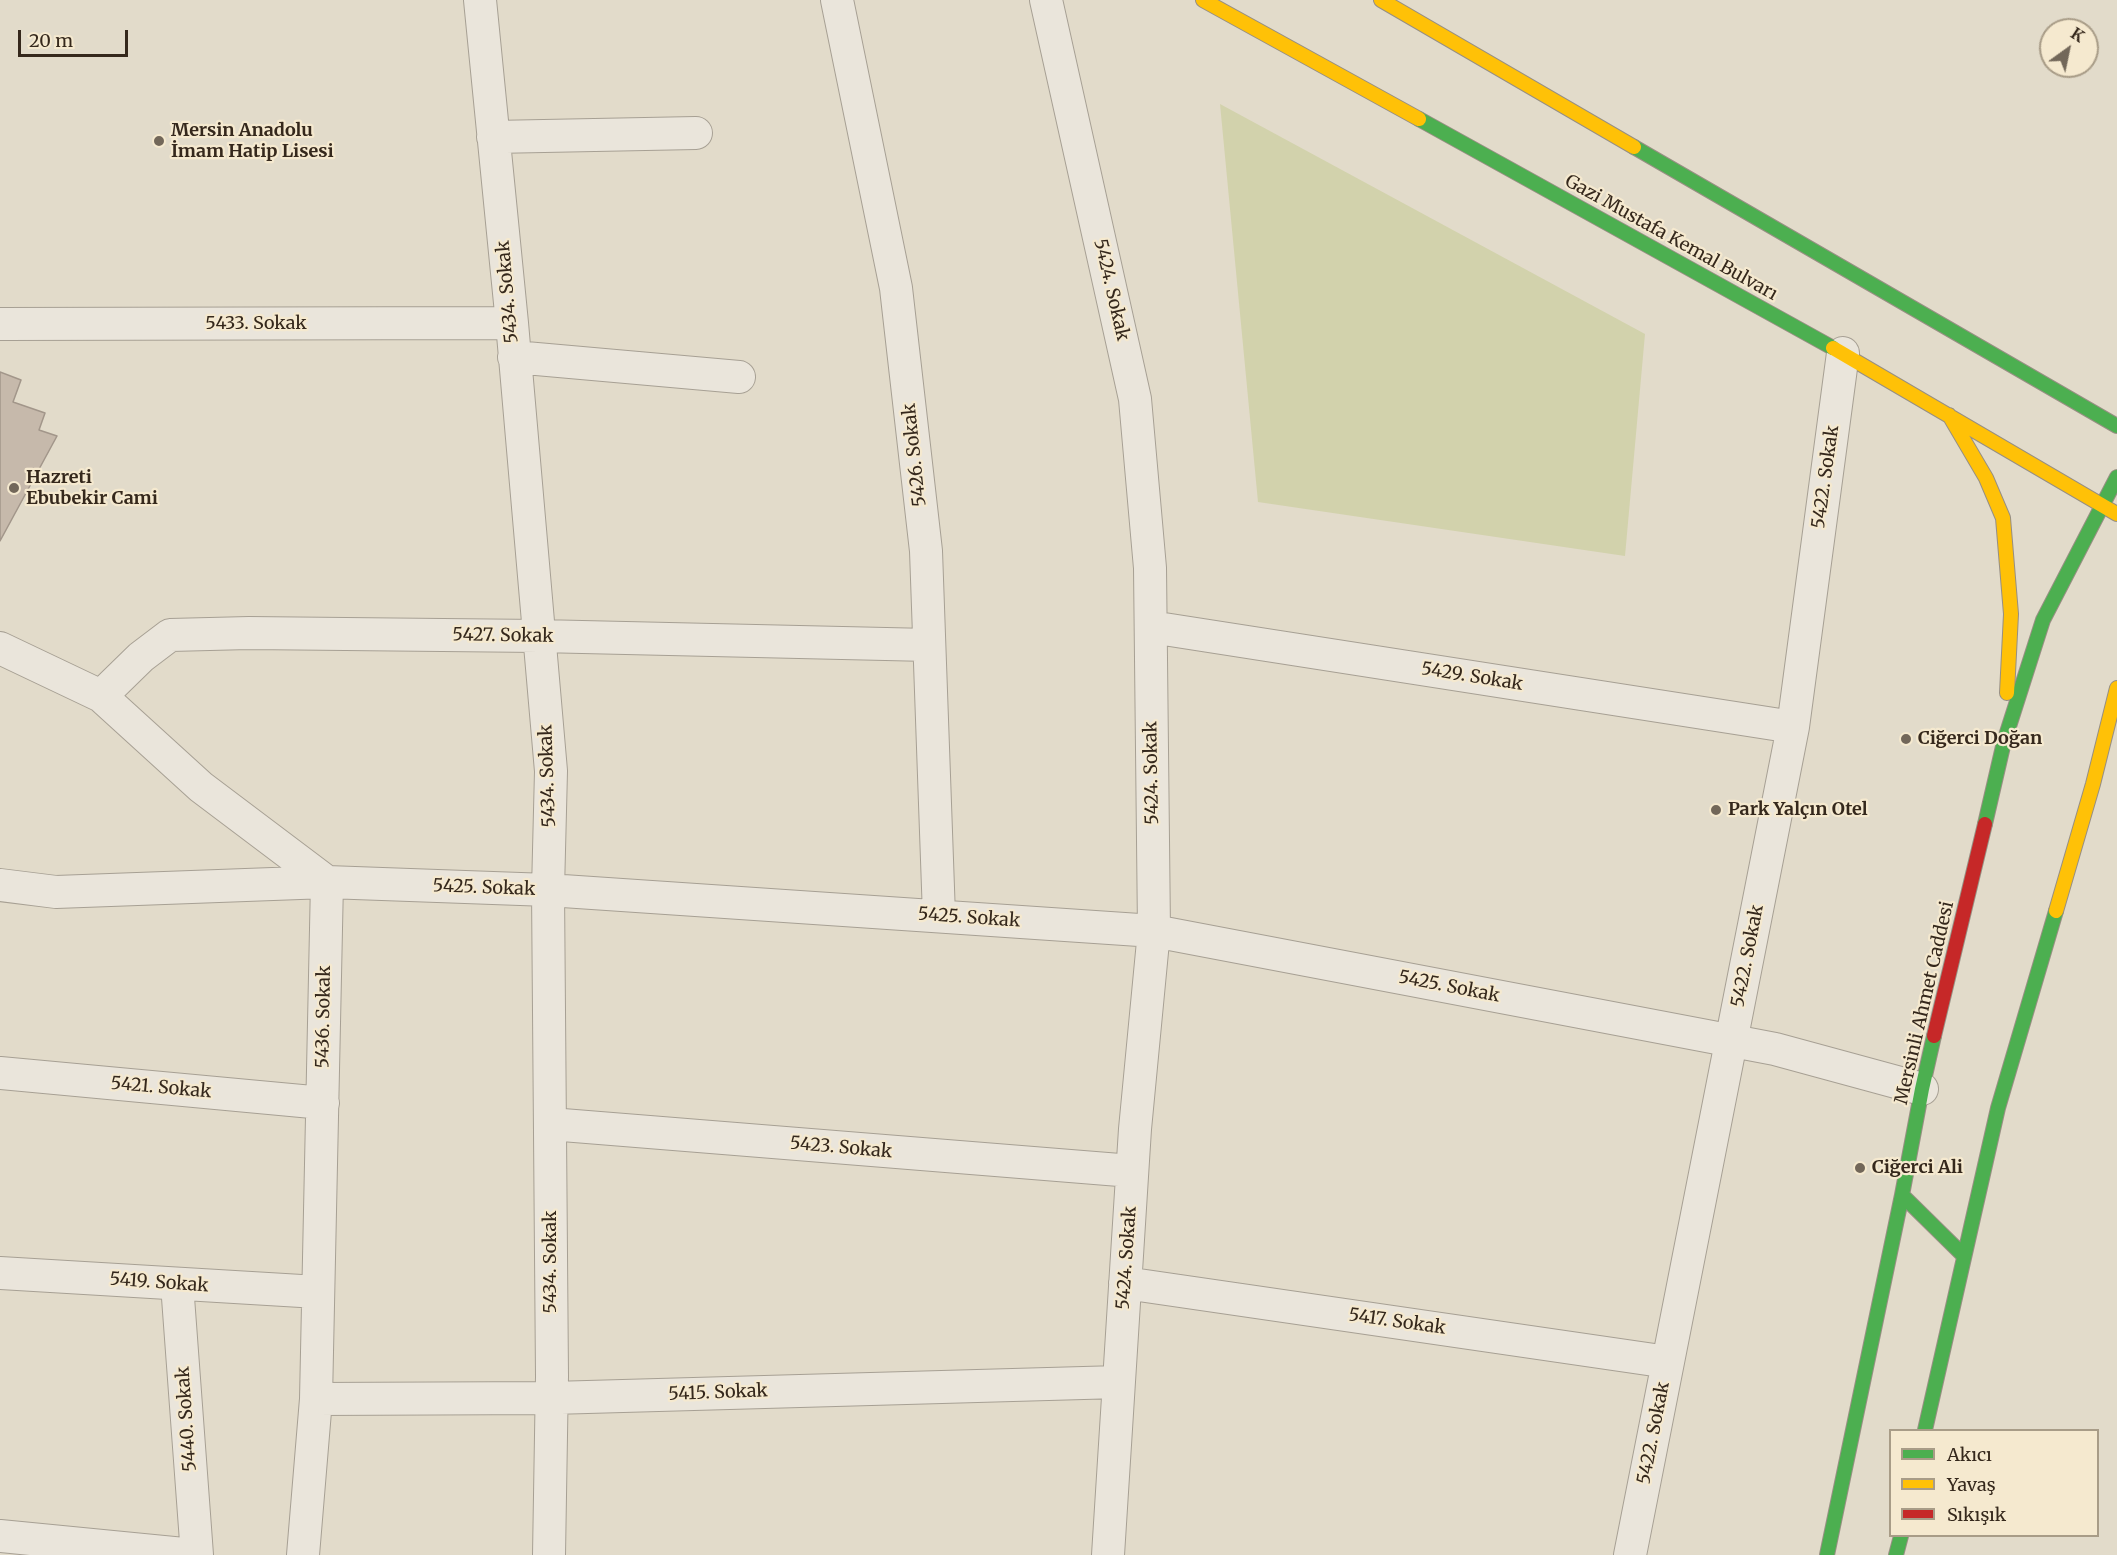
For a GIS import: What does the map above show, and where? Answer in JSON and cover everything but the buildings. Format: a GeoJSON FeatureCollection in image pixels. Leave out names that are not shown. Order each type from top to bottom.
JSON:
{"type":"FeatureCollection","features":[{"type":"Feature","properties":{"kind":"main road","name":"Gazi Mustafa Kemal Bulvarı"},"geometry":{"type":"LineString","coordinates":[[1203,0],[1843,353],[2117,514]]}},
{"type":"Feature","properties":{"kind":"main road"},"geometry":{"type":"LineString","coordinates":[[1381,0],[2117,426]]}},
{"type":"Feature","properties":{"kind":"main road"},"geometry":{"type":"LineString","coordinates":[[1949,415],[1986,478],[2003,518],[2011,614],[2004,742]]}},
{"type":"Feature","properties":{"kind":"main road","name":"Mersinli Ahmet Caddesi"},"geometry":{"type":"LineString","coordinates":[[1827,1555],[1922,1089],[2004,742],[2043,620],[2117,477]]}},
{"type":"Feature","properties":{"kind":"main road"},"geometry":{"type":"LineString","coordinates":[[1925,1429],[1998,1108],[2093,784],[2117,688]]}},
{"type":"Feature","properties":{"kind":"main road"},"geometry":{"type":"LineString","coordinates":[[2093,784],[2117,746]]}},
{"type":"Feature","properties":{"kind":"main road"},"geometry":{"type":"LineString","coordinates":[[1902,1195],[1964,1256]]}},
{"type":"Feature","properties":{"kind":"main road"},"geometry":{"type":"LineString","coordinates":[[1896,1555],[1901,1537]]}},
{"type":"Feature","properties":{"kind":"street","name":"5434. Sokak"},"geometry":{"type":"LineString","coordinates":[[480,0],[512,323],[550,771],[548,890],[552,1398],[549,1555]]}},
{"type":"Feature","properties":{"kind":"street","name":"5426. Sokak"},"geometry":{"type":"LineString","coordinates":[[837,0],[896,288],[926,551],[939,916]]}},
{"type":"Feature","properties":{"kind":"street","name":"5424. Sokak"},"geometry":{"type":"LineString","coordinates":[[1046,0],[1135,399],[1150,568],[1154,931],[1132,1171],[1108,1555]]}},
{"type":"Feature","properties":{"kind":"street"},"geometry":{"type":"LineString","coordinates":[[493,137],[696,133]]}},
{"type":"Feature","properties":{"kind":"street","name":"5433. Sokak"},"geometry":{"type":"LineString","coordinates":[[0,324],[512,323]]}},
{"type":"Feature","properties":{"kind":"street","name":"5422. Sokak"},"geometry":{"type":"LineString","coordinates":[[1629,1555],[1793,727],[1843,353]]}},
{"type":"Feature","properties":{"kind":"street"},"geometry":{"type":"LineString","coordinates":[[514,357],[739,377]]}},
{"type":"Feature","properties":{"kind":"street","name":"5429. Sokak"},"geometry":{"type":"LineString","coordinates":[[1151,627],[1793,727]]}},
{"type":"Feature","properties":{"kind":"street","name":"5427. Sokak"},"geometry":{"type":"LineString","coordinates":[[101,696],[141,657],[170,635],[249,633],[539,636],[929,645]]}},
{"type":"Feature","properties":{"kind":"street"},"geometry":{"type":"LineString","coordinates":[[0,648],[101,696],[201,787],[327,882]]}},
{"type":"Feature","properties":{"kind":"street","name":"5425. Sokak"},"geometry":{"type":"LineString","coordinates":[[0,885],[56,892],[327,882],[548,890],[1154,931],[1775,1049],[1922,1089]]}},
{"type":"Feature","properties":{"kind":"street","name":"5436. Sokak"},"geometry":{"type":"LineString","coordinates":[[303,1555],[316,1399],[327,882]]}},
{"type":"Feature","properties":{"kind":"street","name":"5421. Sokak"},"geometry":{"type":"LineString","coordinates":[[0,1073],[322,1103]]}},
{"type":"Feature","properties":{"kind":"street","name":"5423. Sokak"},"geometry":{"type":"LineString","coordinates":[[550,1124],[1132,1171]]}},
{"type":"Feature","properties":{"kind":"street","name":"5419. Sokak"},"geometry":{"type":"LineString","coordinates":[[0,1273],[318,1292]]}},
{"type":"Feature","properties":{"kind":"street","name":"5417. Sokak"},"geometry":{"type":"LineString","coordinates":[[1125,1283],[1668,1362]]}},
{"type":"Feature","properties":{"kind":"street","name":"5440. Sokak"},"geometry":{"type":"LineString","coordinates":[[177,1284],[195,1555]]}},
{"type":"Feature","properties":{"kind":"street","name":"5415. Sokak"},"geometry":{"type":"LineString","coordinates":[[316,1399],[552,1398],[1119,1382]]}},
{"type":"Feature","properties":{"kind":"street"},"geometry":{"type":"LineString","coordinates":[[0,1536],[195,1555]]}},
{"type":"Feature","properties":{"kind":"green space"},"geometry":{"type":"Polygon","coordinates":[[[1220,104],[1645,334],[1625,556],[1258,502],[1220,104]]]}},
{"type":"Feature","properties":{"kind":"traffic: fast"},"geometry":{"type":"LineString","coordinates":[[1419,119],[1833,348]]}},
{"type":"Feature","properties":{"kind":"traffic: fast"},"geometry":{"type":"LineString","coordinates":[[1634,147],[2117,426]]}},
{"type":"Feature","properties":{"kind":"traffic: fast"},"geometry":{"type":"LineString","coordinates":[[1985,824],[2004,742],[2043,620],[2117,477]]}},
{"type":"Feature","properties":{"kind":"traffic: fast"},"geometry":{"type":"LineString","coordinates":[[1925,1429],[1998,1108],[2056,911]]}},
{"type":"Feature","properties":{"kind":"traffic: fast"},"geometry":{"type":"LineString","coordinates":[[1827,1555],[1934,1036]]}},
{"type":"Feature","properties":{"kind":"traffic: fast"},"geometry":{"type":"LineString","coordinates":[[1902,1195],[1964,1256]]}},
{"type":"Feature","properties":{"kind":"traffic: fast"},"geometry":{"type":"LineString","coordinates":[[1896,1555],[1901,1537]]}},
{"type":"Feature","properties":{"kind":"traffic: slow"},"geometry":{"type":"LineString","coordinates":[[1203,0],[1419,119]]}},
{"type":"Feature","properties":{"kind":"traffic: slow"},"geometry":{"type":"LineString","coordinates":[[1381,0],[1634,147]]}},
{"type":"Feature","properties":{"kind":"traffic: slow"},"geometry":{"type":"LineString","coordinates":[[1833,348],[2117,514]]}},
{"type":"Feature","properties":{"kind":"traffic: slow"},"geometry":{"type":"LineString","coordinates":[[1949,415],[1986,478],[2003,518],[2011,614],[2007,693]]}},
{"type":"Feature","properties":{"kind":"traffic: slow"},"geometry":{"type":"LineString","coordinates":[[2056,911],[2093,784],[2117,688]]}},
{"type":"Feature","properties":{"kind":"traffic: jam"},"geometry":{"type":"LineString","coordinates":[[1934,1036],[1985,824]]}},
{"type":"Feature","properties":{"kind":"place","name":"Mersin Anadolu İmam Hatip Lisesi"},"geometry":{"type":"Point","coordinates":[159,141]}},
{"type":"Feature","properties":{"kind":"place","name":"Hazreti Ebubekir Cami"},"geometry":{"type":"Point","coordinates":[14,488]}},
{"type":"Feature","properties":{"kind":"place","name":"Ciğerci Doğan"},"geometry":{"type":"Point","coordinates":[1906,739]}},
{"type":"Feature","properties":{"kind":"place","name":"Park Yalçın Otel"},"geometry":{"type":"Point","coordinates":[1716,810]}},
{"type":"Feature","properties":{"kind":"place","name":"Ciğerci Ali"},"geometry":{"type":"Point","coordinates":[1860,1168]}}]}
